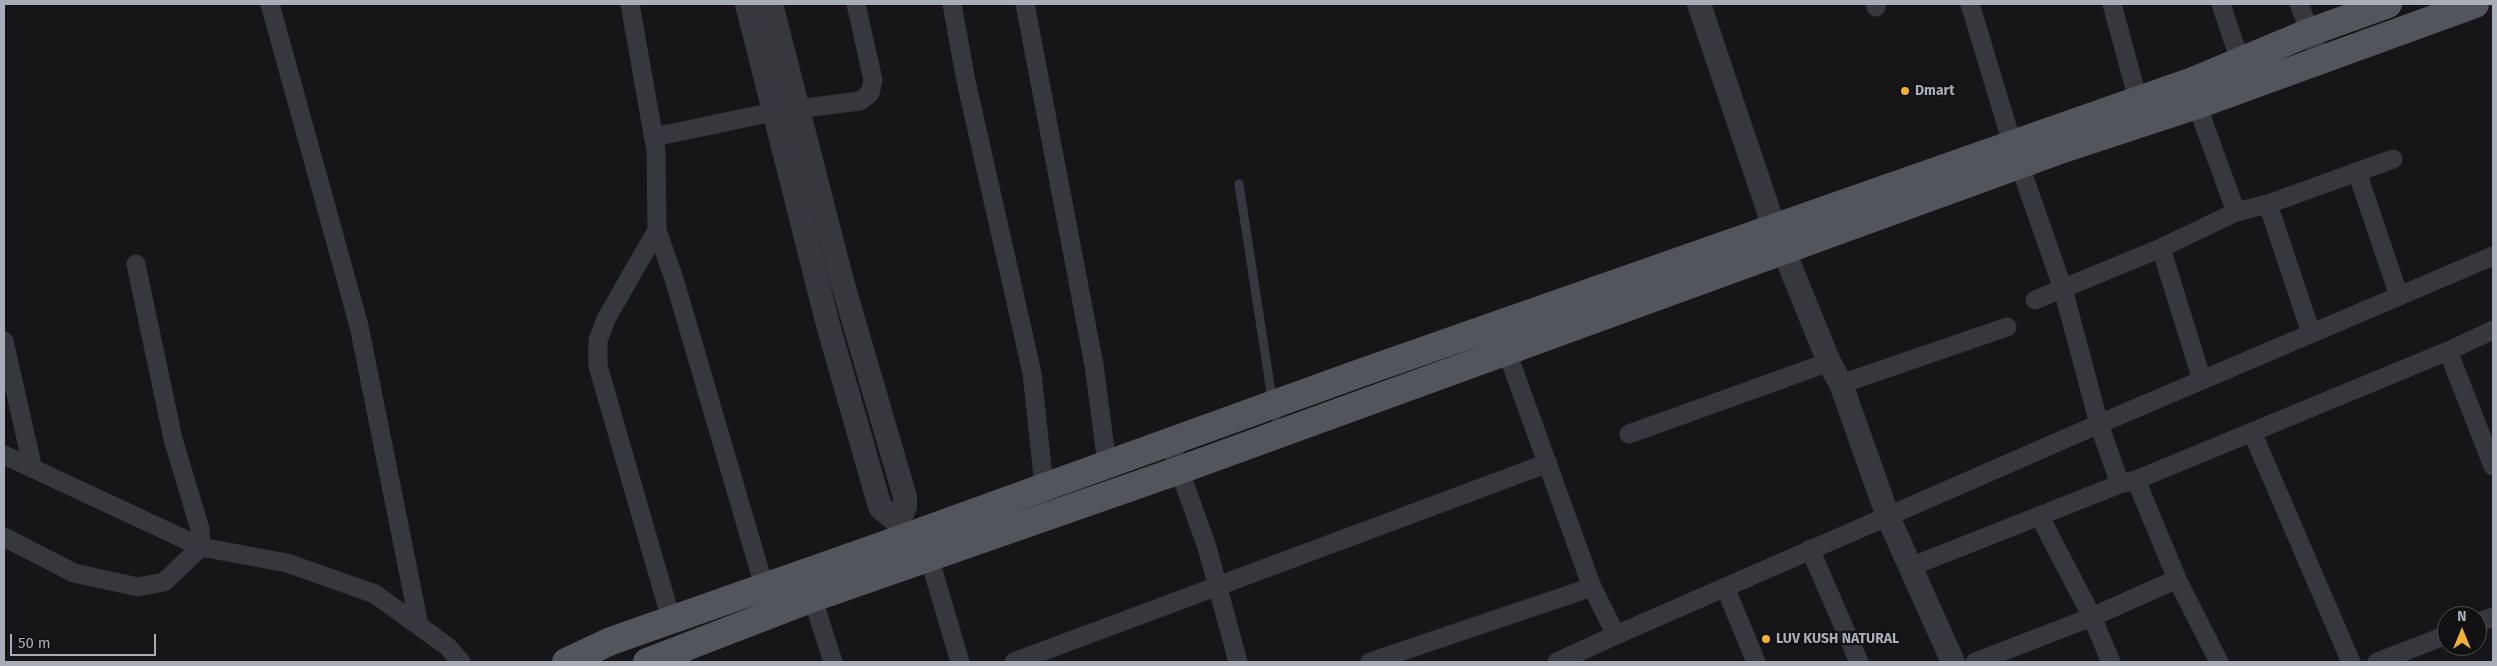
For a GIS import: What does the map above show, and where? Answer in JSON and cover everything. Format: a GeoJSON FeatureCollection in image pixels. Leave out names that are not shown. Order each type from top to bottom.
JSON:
{"type":"FeatureCollection","features":[{"type":"Feature","properties":{"kind":"main road"},"geometry":{"type":"LineString","coordinates":[[2016,154],[2138,100],[2240,62],[2310,32],[2388,4]]}},
{"type":"Feature","properties":{"kind":"main road"},"geometry":{"type":"LineString","coordinates":[[647,662],[813,598],[910,545],[1044,486],[1273,405],[1502,337],[2016,154],[2197,105],[2475,4]]}},
{"type":"Feature","properties":{"kind":"main road"},"geometry":{"type":"LineString","coordinates":[[566,662],[611,641],[804,572],[910,545],[1180,470],[1279,433],[1502,337]]}},
{"type":"Feature","properties":{"kind":"street"},"geometry":{"type":"LineString","coordinates":[[270,4],[359,326],[418,625]]}},
{"type":"Feature","properties":{"kind":"street"},"geometry":{"type":"LineString","coordinates":[[630,4],[654,137],[658,190],[658,230],[764,586]]}},
{"type":"Feature","properties":{"kind":"street"},"geometry":{"type":"LineString","coordinates":[[747,4],[828,325],[878,500],[881,508],[910,545],[960,662]]}},
{"type":"Feature","properties":{"kind":"street"},"geometry":{"type":"LineString","coordinates":[[772,4],[797,109],[842,280],[905,497],[910,545]]}},
{"type":"Feature","properties":{"kind":"street"},"geometry":{"type":"LineString","coordinates":[[654,137],[773,112],[860,102],[870,93],[873,80],[856,4]]}},
{"type":"Feature","properties":{"kind":"street"},"geometry":{"type":"LineString","coordinates":[[952,4],[966,81],[1032,372],[1044,486]]}},
{"type":"Feature","properties":{"kind":"street"},"geometry":{"type":"LineString","coordinates":[[1025,4],[1094,365],[1107,464]]}},
{"type":"Feature","properties":{"kind":"street"},"geometry":{"type":"LineString","coordinates":[[1699,4],[1778,238],[1829,362],[1841,384],[1888,517],[1953,662]]}},
{"type":"Feature","properties":{"kind":"street"},"geometry":{"type":"LineString","coordinates":[[1970,4],[2016,154],[2062,289],[2099,424],[2219,662]]}},
{"type":"Feature","properties":{"kind":"street"},"geometry":{"type":"LineString","coordinates":[[2112,4],[2138,100]]}},
{"type":"Feature","properties":{"kind":"street"},"geometry":{"type":"LineString","coordinates":[[2221,4],[2240,62]]}},
{"type":"Feature","properties":{"kind":"street"},"geometry":{"type":"LineString","coordinates":[[2299,4],[2320,60]]}},
{"type":"Feature","properties":{"kind":"street"},"geometry":{"type":"LineString","coordinates":[[2197,105],[2236,212]]}},
{"type":"Feature","properties":{"kind":"street"},"geometry":{"type":"LineString","coordinates":[[2035,300],[2161,248],[2236,212],[2268,204],[2394,159]]}},
{"type":"Feature","properties":{"kind":"street"},"geometry":{"type":"LineString","coordinates":[[2357,172],[2400,296]]}},
{"type":"Feature","properties":{"kind":"street"},"geometry":{"type":"LineString","coordinates":[[2268,204],[2312,333]]}},
{"type":"Feature","properties":{"kind":"street"},"geometry":{"type":"LineString","coordinates":[[658,230],[606,319],[598,340],[598,366],[671,619]]}},
{"type":"Feature","properties":{"kind":"street"},"geometry":{"type":"LineString","coordinates":[[2161,248],[2202,380]]}},
{"type":"Feature","properties":{"kind":"street"},"geometry":{"type":"LineString","coordinates":[[1557,662],[1810,549],[2493,256]]}},
{"type":"Feature","properties":{"kind":"street"},"geometry":{"type":"LineString","coordinates":[[4,536],[74,573],[138,587],[164,582],[201,547],[200,529],[173,438],[136,264]]}},
{"type":"Feature","properties":{"kind":"street"},"geometry":{"type":"LineString","coordinates":[[1841,384],[2008,327]]}},
{"type":"Feature","properties":{"kind":"street"},"geometry":{"type":"LineString","coordinates":[[1910,567],[2252,432],[2448,351],[2493,330]]}},
{"type":"Feature","properties":{"kind":"street"},"geometry":{"type":"LineString","coordinates":[[1502,337],[1592,587],[1616,635]]}},
{"type":"Feature","properties":{"kind":"street"},"geometry":{"type":"LineString","coordinates":[[4,341],[34,469]]}},
{"type":"Feature","properties":{"kind":"street"},"geometry":{"type":"LineString","coordinates":[[2448,351],[2493,466]]}},
{"type":"Feature","properties":{"kind":"street"},"geometry":{"type":"LineString","coordinates":[[1629,434],[1829,362]]}},
{"type":"Feature","properties":{"kind":"street"},"geometry":{"type":"LineString","coordinates":[[2252,432],[2351,662]]}},
{"type":"Feature","properties":{"kind":"street"},"geometry":{"type":"LineString","coordinates":[[1169,442],[1207,548],[1238,662]]}},
{"type":"Feature","properties":{"kind":"street"},"geometry":{"type":"LineString","coordinates":[[4,455],[201,547],[287,563],[375,594],[448,647],[461,662]]}},
{"type":"Feature","properties":{"kind":"street"},"geometry":{"type":"LineString","coordinates":[[1014,662],[1548,463]]}},
{"type":"Feature","properties":{"kind":"street"},"geometry":{"type":"LineString","coordinates":[[2040,517],[2092,617],[2110,662]]}},
{"type":"Feature","properties":{"kind":"street"},"geometry":{"type":"LineString","coordinates":[[1810,549],[1859,662]]}},
{"type":"Feature","properties":{"kind":"street"},"geometry":{"type":"LineString","coordinates":[[804,572],[833,662]]}},
{"type":"Feature","properties":{"kind":"street"},"geometry":{"type":"LineString","coordinates":[[1975,662],[2092,617],[2177,579]]}},
{"type":"Feature","properties":{"kind":"street"},"geometry":{"type":"LineString","coordinates":[[1370,662],[1592,587]]}},
{"type":"Feature","properties":{"kind":"street"},"geometry":{"type":"LineString","coordinates":[[1725,588],[1756,662]]}},
{"type":"Feature","properties":{"kind":"street"},"geometry":{"type":"LineString","coordinates":[[2377,662],[2437,639]]}},
{"type":"Feature","properties":{"kind":"lane"},"geometry":{"type":"LineString","coordinates":[[1240,184],[1273,405],[1279,433]]}},
{"type":"Feature","properties":{"kind":"place","name":"Dmart"},"geometry":{"type":"Point","coordinates":[1905,91]}},
{"type":"Feature","properties":{"kind":"place","name":"LUV KUSH NATURAL"},"geometry":{"type":"Point","coordinates":[1766,639]}}]}
